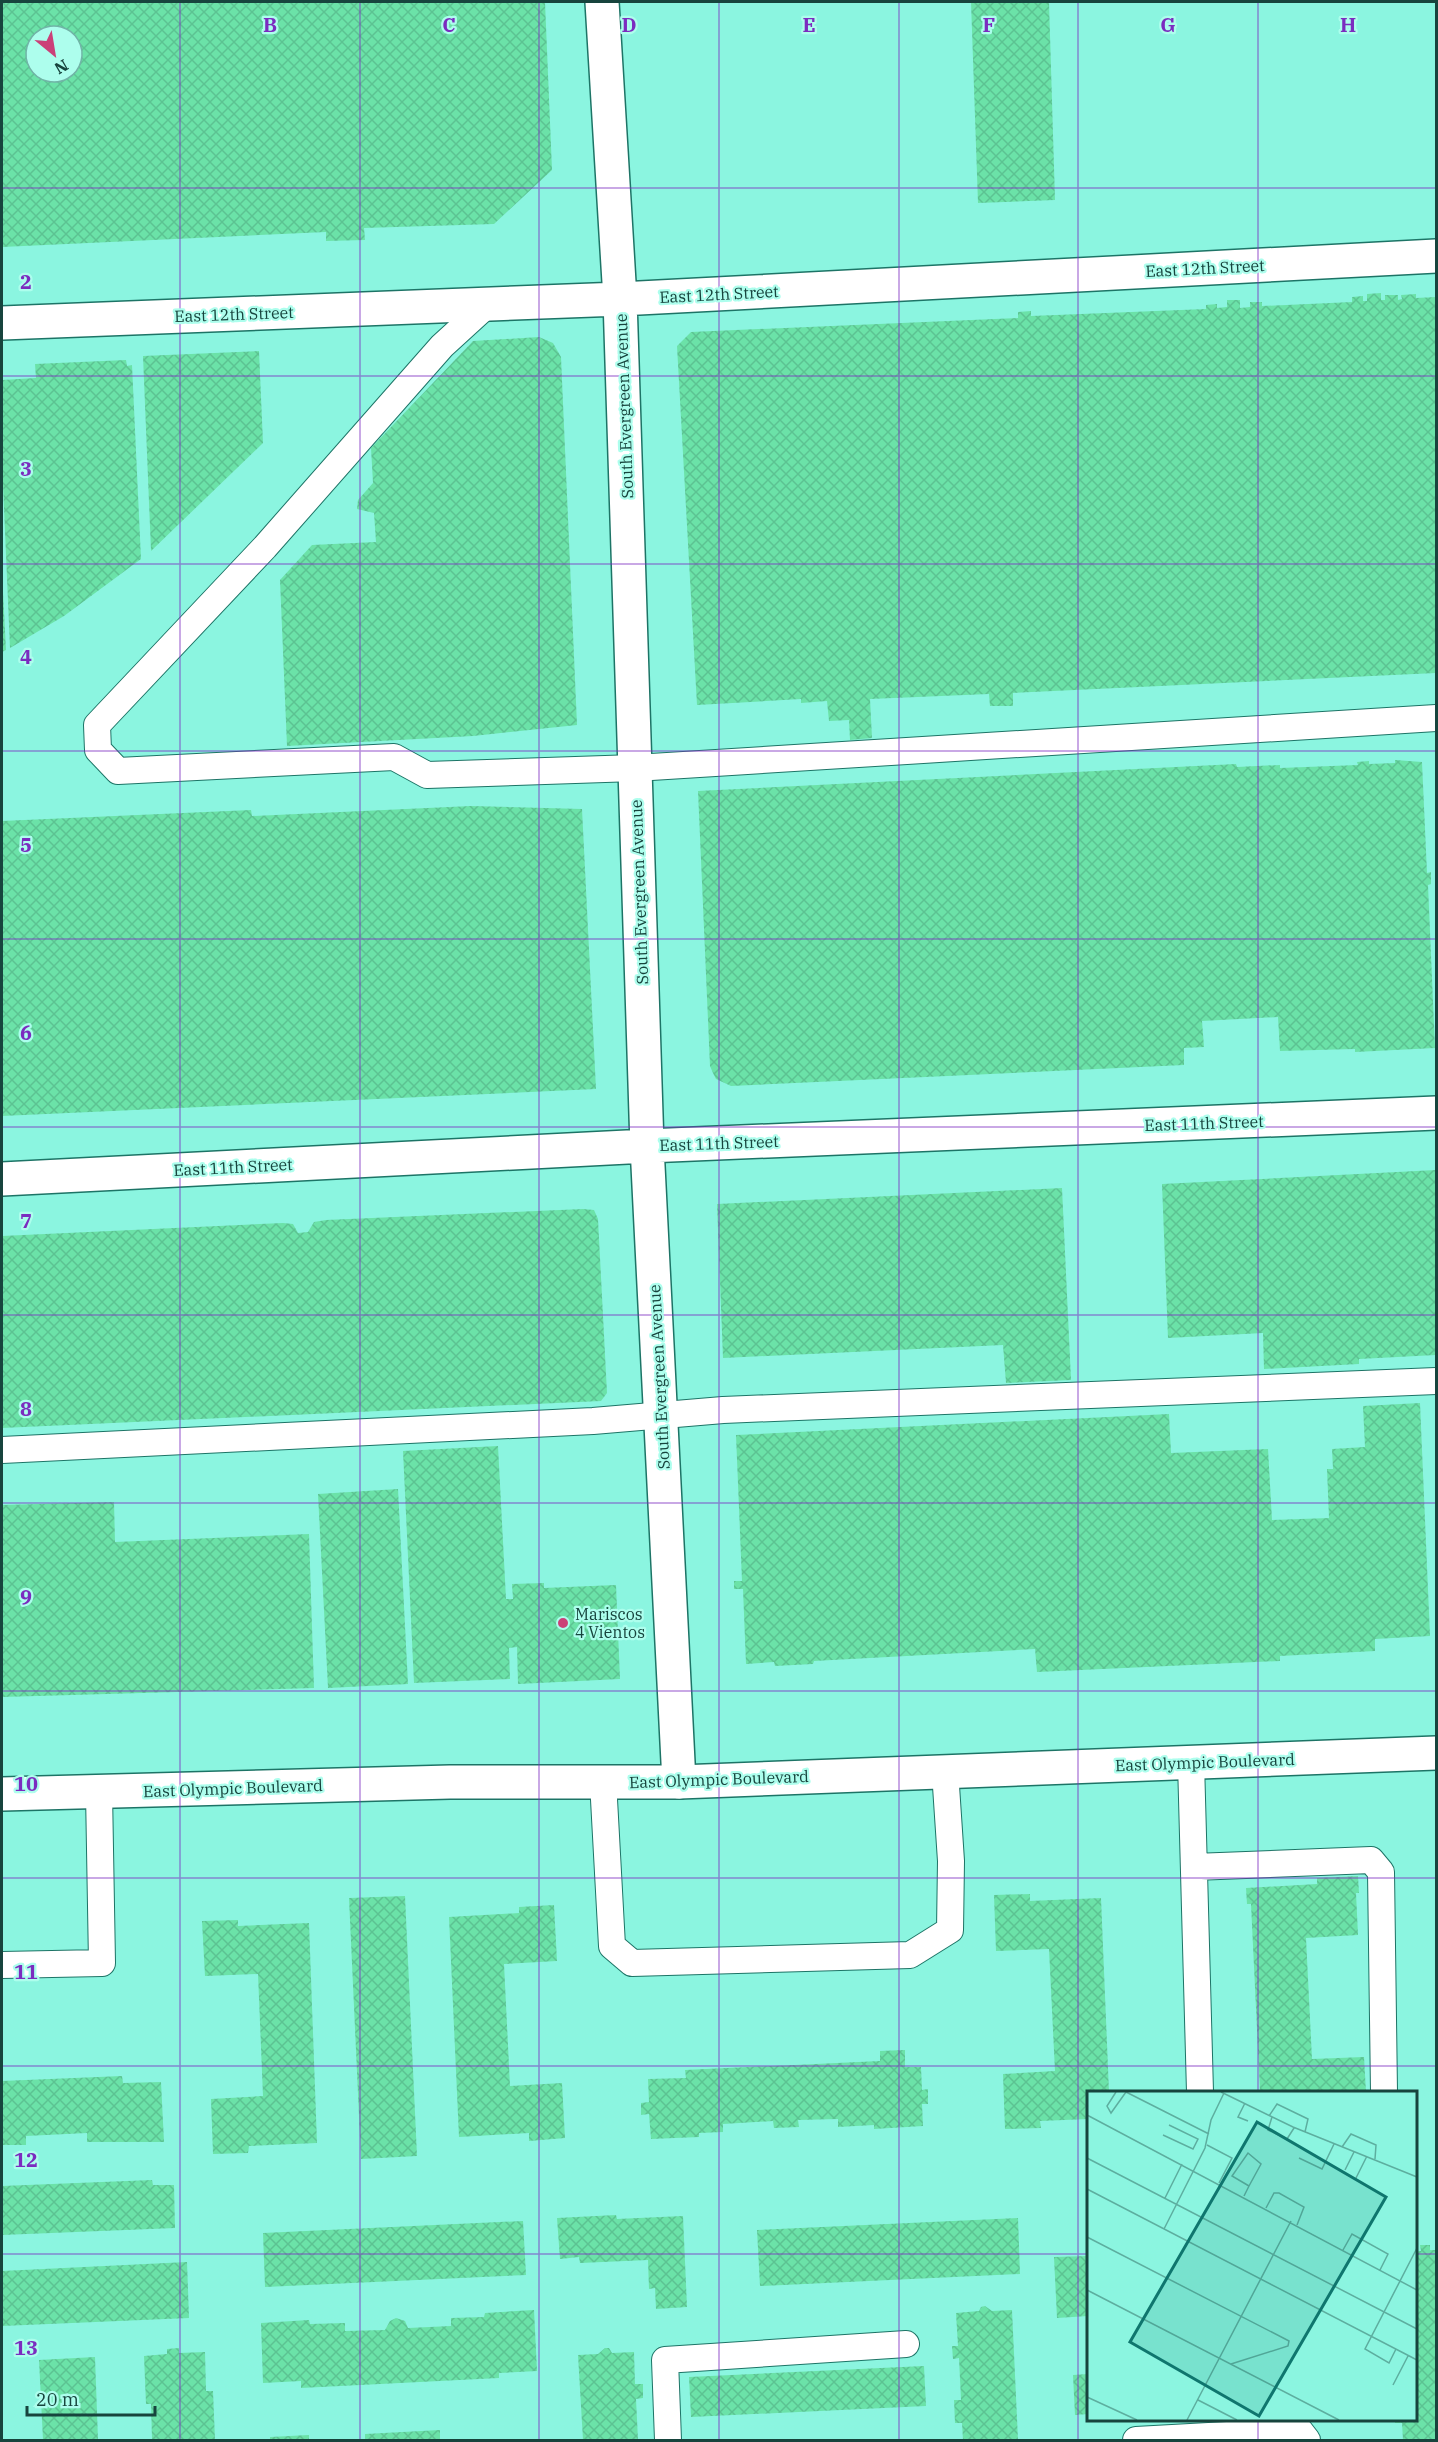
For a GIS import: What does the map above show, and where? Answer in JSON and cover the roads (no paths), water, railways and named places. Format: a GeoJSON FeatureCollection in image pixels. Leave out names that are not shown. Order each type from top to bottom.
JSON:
{"type":"FeatureCollection","features":[{"type":"Feature","properties":{"kind":"street","name":"South Evergreen Avenue"},"geometry":{"type":"LineString","coordinates":[[602,2],[620,299],[647,1146],[679,1782]]}},
{"type":"Feature","properties":{"kind":"street","name":"East 12th Street"},"geometry":{"type":"LineString","coordinates":[[2,323],[620,299],[1437,256]]}},
{"type":"Feature","properties":{"kind":"street","name":"East 11th Street"},"geometry":{"type":"LineString","coordinates":[[2,1179],[647,1146],[1437,1113]]}},
{"type":"Feature","properties":{"kind":"street","name":"East Olympic Boulevard"},"geometry":{"type":"LineString","coordinates":[[2,1794],[450,1782],[679,1782],[1437,1753]]}},
{"type":"Feature","properties":{"kind":"lane"},"geometry":{"type":"LineString","coordinates":[[488,304],[442,346],[265,547],[97,725],[98,750],[118,771],[394,758],[427,775],[635,768],[1437,718]]}},
{"type":"Feature","properties":{"kind":"lane"},"geometry":{"type":"LineString","coordinates":[[2,1450],[593,1421],[746,1409],[1437,1382]]}},
{"type":"Feature","properties":{"kind":"lane"},"geometry":{"type":"LineString","coordinates":[[1191,1762],[1200,2091]]}},
{"type":"Feature","properties":{"kind":"lane"},"geometry":{"type":"LineString","coordinates":[[603,1781],[612,1946],[632,1963],[886,1956],[910,1955],[950,1930],[951,1860],[945,1771]]}},
{"type":"Feature","properties":{"kind":"lane"},"geometry":{"type":"LineString","coordinates":[[2,1965],[102,1963],[99,1791]]}},
{"type":"Feature","properties":{"kind":"lane"},"geometry":{"type":"LineString","coordinates":[[1194,1867],[1371,1860],[1381,1872],[1384,2091]]}},
{"type":"Feature","properties":{"kind":"lane"},"geometry":{"type":"LineString","coordinates":[[668,2440],[665,2360],[906,2344]]}},
{"type":"Feature","properties":{"kind":"lane"},"geometry":{"type":"LineString","coordinates":[[1136,2440],[1300,2431],[1308,2440]]}},
{"type":"Feature","properties":{"kind":"place","name":"Mariscos 4 Vientos"},"geometry":{"type":"Point","coordinates":[563,1623]}}]}
